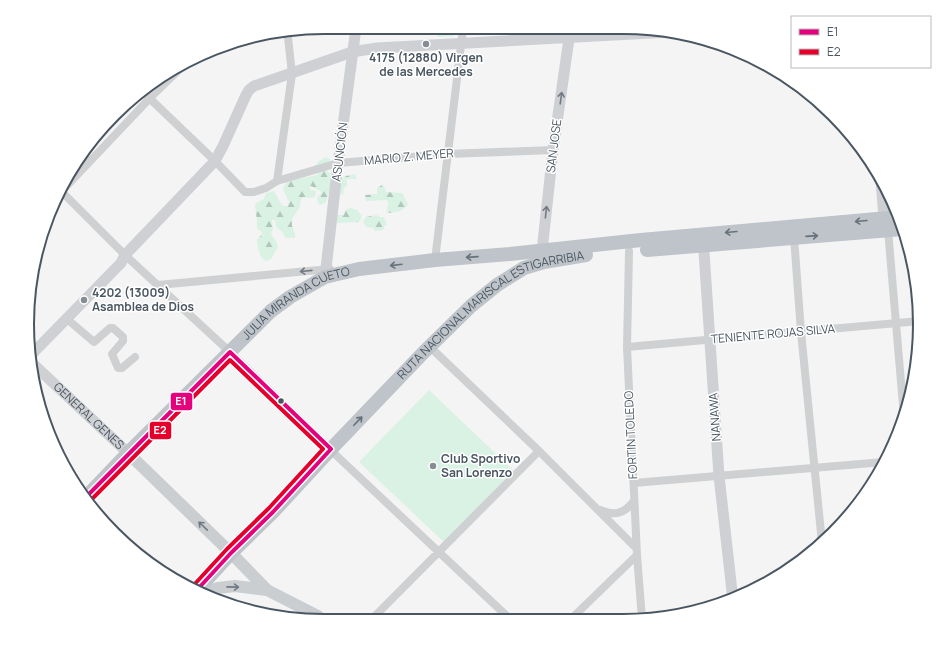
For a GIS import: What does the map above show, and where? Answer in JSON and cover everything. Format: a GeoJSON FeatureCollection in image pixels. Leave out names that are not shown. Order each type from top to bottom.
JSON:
{"type":"FeatureCollection","features":[{"type":"Feature","properties":{"kind":"highway","name":"RUTA NACIONAL MARISCAL ESTIGARRIBIA"},"geometry":{"type":"LineString","coordinates":[[543,257],[630,251],[703,240],[794,238],[886,224],[894,220]]}},
{"type":"Feature","properties":{"kind":"highway","name":"RUTA NACIONAL MARISCAL ESTIGARRIBIA"},"geometry":{"type":"LineString","coordinates":[[200,586],[231,553],[273,512],[429,346],[471,306],[496,285],[543,257],[703,240],[886,224],[896,227]]}},
{"type":"Feature","properties":{"kind":"highway","name":"JULIA MIRANDA CUETO"},"geometry":{"type":"LineString","coordinates":[[89,494],[271,311],[326,273],[435,260],[510,254],[543,257]]}},
{"type":"Feature","properties":{"kind":"highway"},"geometry":{"type":"LineString","coordinates":[[510,254],[518,272]]}},
{"type":"Feature","properties":{"kind":"main road","name":"GENERAL GENES"},"geometry":{"type":"LineString","coordinates":[[128,453],[267,590]]}},
{"type":"Feature","properties":{"kind":"main road"},"geometry":{"type":"LineString","coordinates":[[210,590],[235,586],[267,590],[313,613]]}},
{"type":"Feature","properties":{"kind":"street","name":"ASUNCIÓN"},"geometry":{"type":"LineString","coordinates":[[326,273],[338,163],[355,34]]}},
{"type":"Feature","properties":{"kind":"street"},"geometry":{"type":"LineString","coordinates":[[435,260],[463,34]]}},
{"type":"Feature","properties":{"kind":"street"},"geometry":{"type":"LineString","coordinates":[[35,351],[121,263],[125,255],[215,161],[249,90],[254,86],[352,52],[377,48],[462,44],[570,35],[603,34]]}},
{"type":"Feature","properties":{"kind":"street","name":"SAN JOSE"},"geometry":{"type":"LineString","coordinates":[[543,257],[553,150],[570,35]]}},
{"type":"Feature","properties":{"kind":"street"},"geometry":{"type":"LineString","coordinates":[[277,181],[292,74],[286,36]]}},
{"type":"Feature","properties":{"kind":"street"},"geometry":{"type":"LineString","coordinates":[[74,177],[170,79]]}},
{"type":"Feature","properties":{"kind":"street","name":"MARIO Z. MEYER"},"geometry":{"type":"LineString","coordinates":[[146,95],[215,161],[244,192],[254,192],[266,188],[277,181],[338,163],[447,154],[553,150]]}},
{"type":"Feature","properties":{"kind":"street"},"geometry":{"type":"LineString","coordinates":[[64,196],[125,255],[230,352],[438,553],[505,614]]}},
{"type":"Feature","properties":{"kind":"street"},"geometry":{"type":"LineString","coordinates":[[883,196],[902,401]]}},
{"type":"Feature","properties":{"kind":"street"},"geometry":{"type":"LineString","coordinates":[[794,238],[801,332],[821,535]]}},
{"type":"Feature","properties":{"kind":"street","name":"NANAWA"},"geometry":{"type":"LineString","coordinates":[[703,240],[719,476],[732,593]]}},
{"type":"Feature","properties":{"kind":"street","name":"FORTIN TOLEDO"},"geometry":{"type":"LineString","coordinates":[[630,251],[627,347],[636,552],[641,613]]}},
{"type":"Feature","properties":{"kind":"street"},"geometry":{"type":"LineString","coordinates":[[35,341],[116,259],[125,255]]}},
{"type":"Feature","properties":{"kind":"street","name":"JULIA MIRANDA CUETO"},"geometry":{"type":"LineString","coordinates":[[158,285],[326,273]]}},
{"type":"Feature","properties":{"kind":"street"},"geometry":{"type":"LineString","coordinates":[[67,319],[94,342],[110,328],[113,328],[123,338],[112,354],[118,368],[122,368],[135,357]]}},
{"type":"Feature","properties":{"kind":"street","name":"TENIENTE ROJAS SILVA"},"geometry":{"type":"LineString","coordinates":[[627,347],[710,338],[913,323]]}},
{"type":"Feature","properties":{"kind":"street"},"geometry":{"type":"LineString","coordinates":[[429,346],[597,509],[628,541],[636,552],[576,614]]}},
{"type":"Feature","properties":{"kind":"street","name":"GENERAL GENES"},"geometry":{"type":"LineString","coordinates":[[37,368],[128,453]]}},
{"type":"Feature","properties":{"kind":"street"},"geometry":{"type":"LineString","coordinates":[[377,614],[539,452]]}},
{"type":"Feature","properties":{"kind":"street"},"geometry":{"type":"LineString","coordinates":[[634,483],[877,463]]}},
{"type":"Feature","properties":{"kind":"street"},"geometry":{"type":"LineString","coordinates":[[597,509],[607,513],[624,512],[634,501]]}},
{"type":"Feature","properties":{"kind":"green space"},"geometry":{"type":"Polygon","coordinates":[[[437,34],[454,34],[454,36],[437,37],[437,34]]]}},
{"type":"Feature","properties":{"kind":"green space"},"geometry":{"type":"Polygon","coordinates":[[[326,157],[330,159],[330,162],[325,170],[330,173],[331,180],[326,202],[321,205],[318,203],[317,198],[322,192],[311,186],[309,187],[311,190],[316,191],[315,197],[303,197],[301,199],[299,207],[292,220],[295,238],[285,237],[276,227],[275,220],[272,220],[273,229],[271,234],[278,247],[271,259],[266,261],[264,260],[259,252],[257,240],[262,232],[257,229],[256,203],[264,199],[266,193],[274,191],[283,206],[288,206],[289,202],[283,189],[287,181],[317,175],[321,170],[315,166],[319,161],[326,157]]]}},
{"type":"Feature","properties":{"kind":"green space"},"geometry":{"type":"Polygon","coordinates":[[[355,174],[357,179],[347,179],[347,186],[344,188],[343,195],[340,194],[341,179],[355,174]]]}},
{"type":"Feature","properties":{"kind":"green space"},"geometry":{"type":"Polygon","coordinates":[[[382,185],[384,186],[386,192],[402,193],[408,204],[399,211],[387,213],[388,202],[386,200],[366,201],[365,195],[377,194],[377,188],[382,185]]]}},
{"type":"Feature","properties":{"kind":"green space"},"geometry":{"type":"Polygon","coordinates":[[[351,208],[357,210],[362,216],[359,222],[337,223],[336,215],[344,215],[345,210],[351,208]]]}},
{"type":"Feature","properties":{"kind":"green space"},"geometry":{"type":"Polygon","coordinates":[[[377,215],[384,217],[387,225],[385,225],[383,230],[375,231],[373,228],[366,227],[363,221],[366,217],[377,215]]]}},
{"type":"Feature","properties":{"kind":"green space","name":"Club Sportivo San Lorenzo"},"geometry":{"type":"Polygon","coordinates":[[[429,390],[515,472],[445,543],[359,462],[429,390]]]}},
{"type":"Feature","properties":{"kind":"transit line","name":"E1"},"geometry":{"type":"LineString","coordinates":[[89,494],[230,352],[331,449],[273,512],[231,553],[200,586]]}},
{"type":"Feature","properties":{"kind":"transit line","name":"E2"},"geometry":{"type":"LineString","coordinates":[[92,499],[230,360],[323,449],[269,508],[227,549],[195,584]]}},
{"type":"Feature","properties":{"kind":"place","name":"4175 (12880) Virgen de las Mercedes"},"geometry":{"type":"Point","coordinates":[426,44]}},
{"type":"Feature","properties":{"kind":"place","name":"4202 (13009) Asamblea de Dios"},"geometry":{"type":"Point","coordinates":[84,300]}},
{"type":"Feature","properties":{"kind":"place","name":"Club Sportivo San Lorenzo"},"geometry":{"type":"Point","coordinates":[433,466]}}]}
